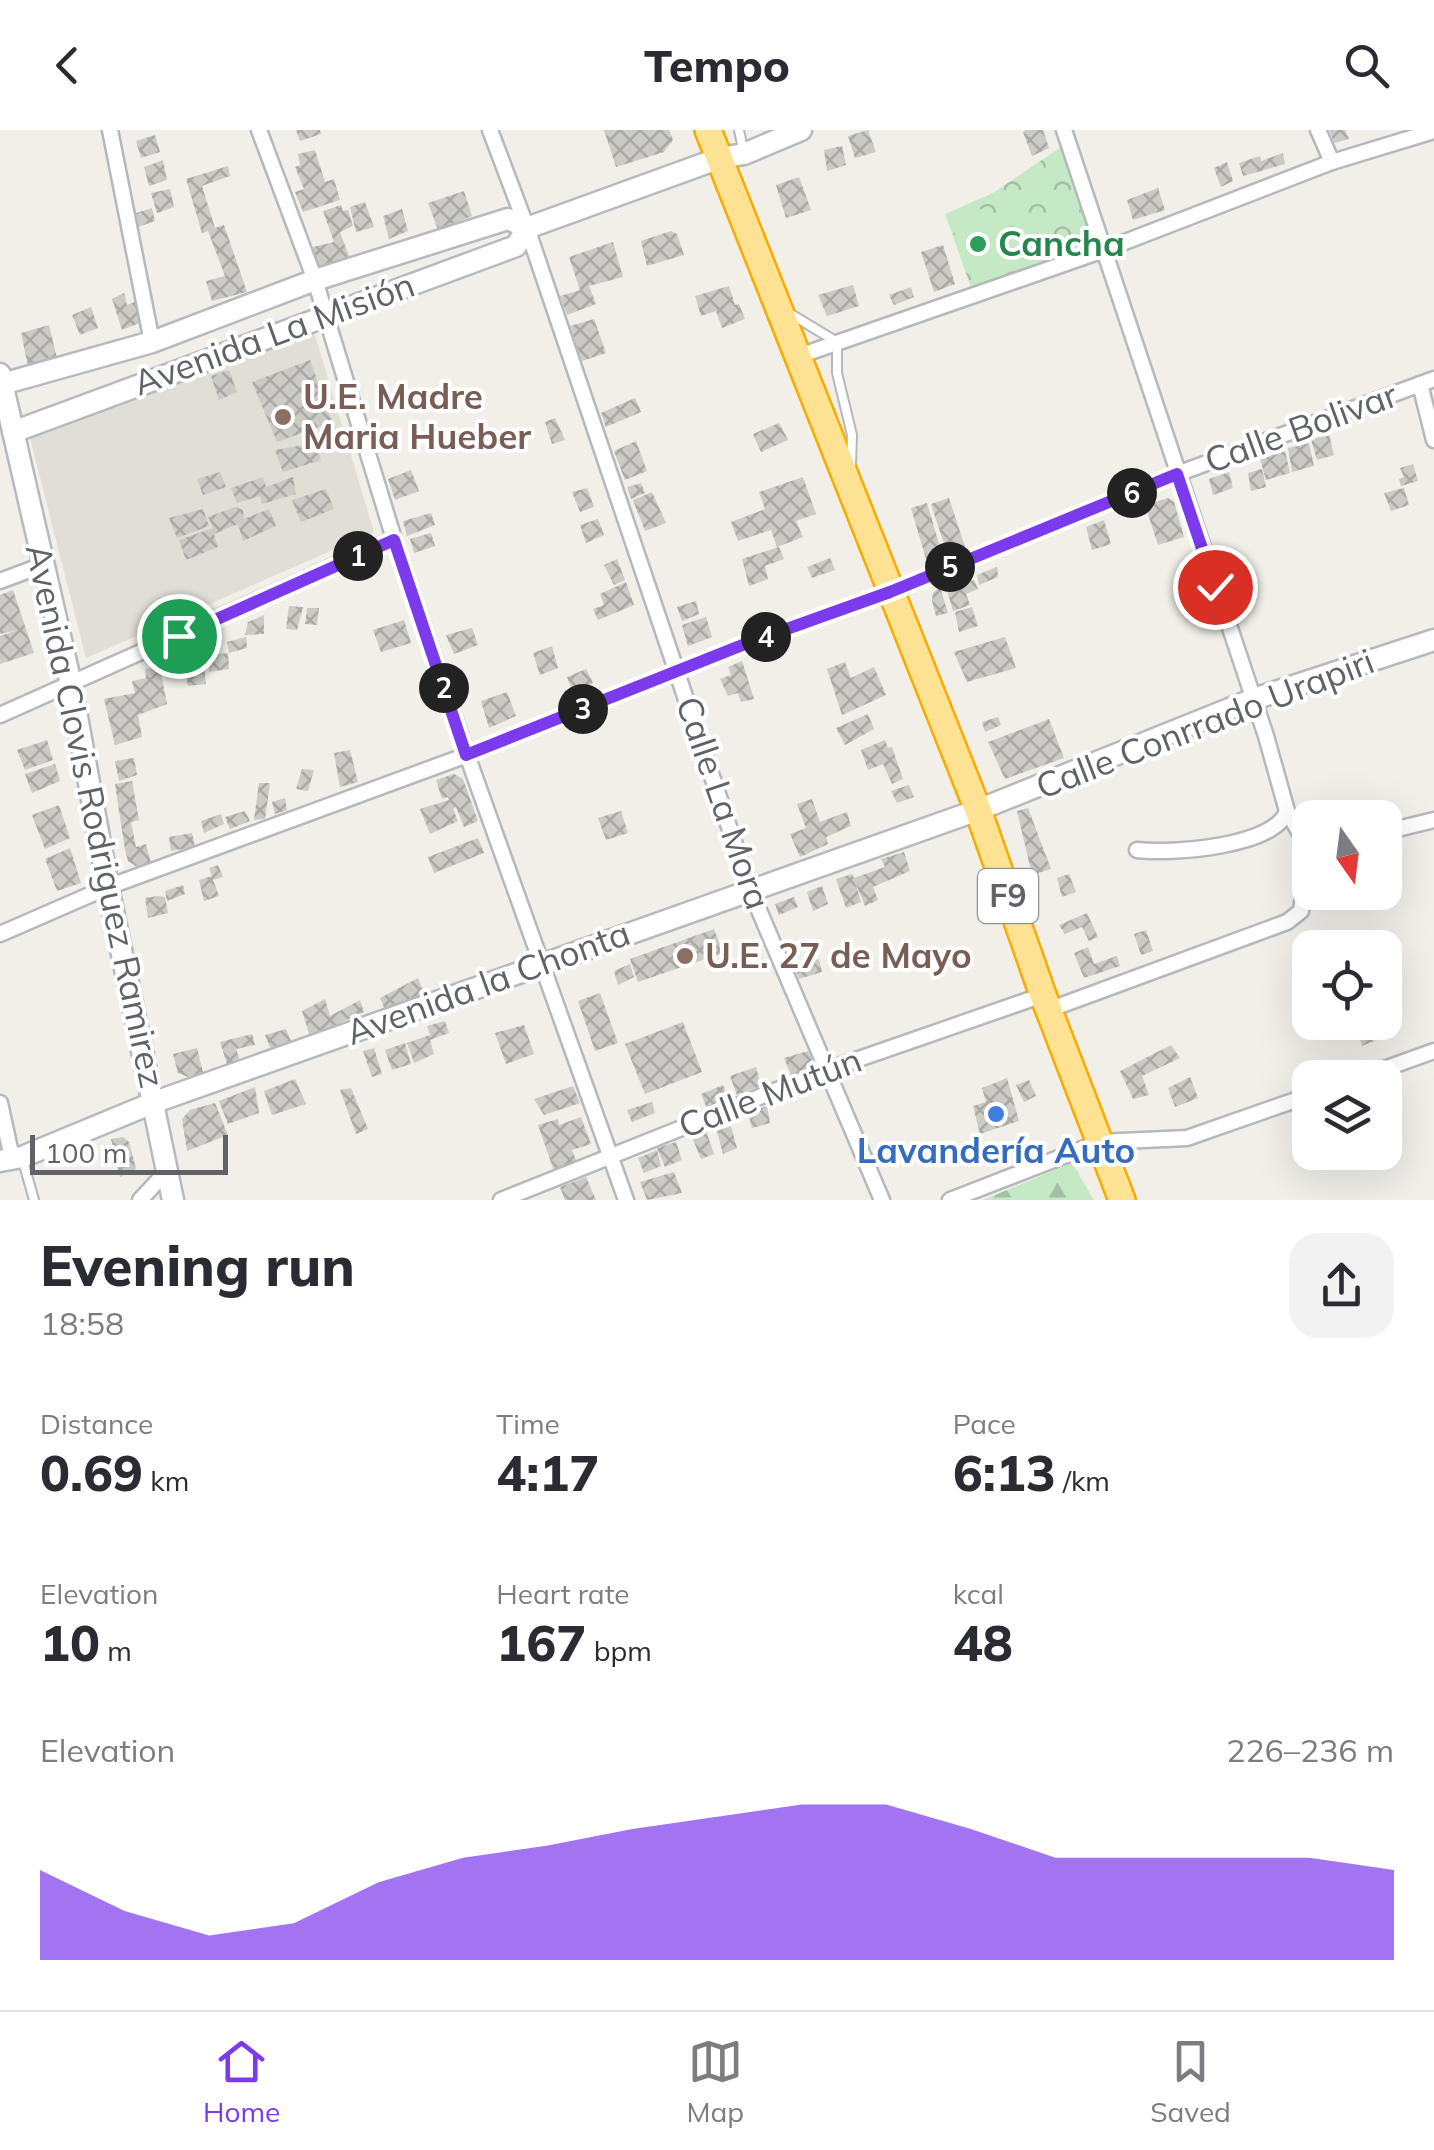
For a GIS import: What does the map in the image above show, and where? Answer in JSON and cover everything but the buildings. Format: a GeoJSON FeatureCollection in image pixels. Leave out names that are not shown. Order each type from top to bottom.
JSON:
{"type":"FeatureCollection","features":[{"type":"Feature","properties":{"kind":"highway","name":"F9"},"geometry":{"type":"LineString","coordinates":[[708,130],[732,156],[780,308],[978,810],[1122,1200]]}},
{"type":"Feature","properties":{"kind":"main road","name":"Avenida La Misión"},"geometry":{"type":"LineString","coordinates":[[8,424],[516,246],[527,228],[801,130]]}},
{"type":"Feature","properties":{"kind":"main road","name":"Avenida La Misión"},"geometry":{"type":"LineString","coordinates":[[1,379],[152,342],[315,280],[508,219],[527,228]]}},
{"type":"Feature","properties":{"kind":"main road","name":"Avenida Clovis Rodriguez Ramirez"},"geometry":{"type":"LineString","coordinates":[[1,379],[8,424],[71,684],[108,887],[173,1200]]}},
{"type":"Feature","properties":{"kind":"main road","name":"Calle Conrrado Urapiri"},"geometry":{"type":"LineString","coordinates":[[978,810],[1254,700],[1434,640]]}},
{"type":"Feature","properties":{"kind":"main road","name":"Avenida la Chonta"},"geometry":{"type":"LineString","coordinates":[[11,1159],[155,1102],[978,810]]}},
{"type":"Feature","properties":{"kind":"street"},"geometry":{"type":"LineString","coordinates":[[110,130],[152,342]]}},
{"type":"Feature","properties":{"kind":"street"},"geometry":{"type":"LineString","coordinates":[[259,130],[315,280],[394,540],[466,755],[626,1200]]}},
{"type":"Feature","properties":{"kind":"street","name":"Calle La Mora"},"geometry":{"type":"LineString","coordinates":[[490,130],[527,228],[750,890],[882,1200]]}},
{"type":"Feature","properties":{"kind":"street"},"geometry":{"type":"LineString","coordinates":[[1064,130],[1292,820]]}},
{"type":"Feature","properties":{"kind":"street"},"geometry":{"type":"LineString","coordinates":[[1318,130],[1332,162]]}},
{"type":"Feature","properties":{"kind":"street"},"geometry":{"type":"LineString","coordinates":[[800,356],[1104,250],[1332,162],[1434,130]]}},
{"type":"Feature","properties":{"kind":"street"},"geometry":{"type":"LineString","coordinates":[[1427,381],[1434,440]]}},
{"type":"Feature","properties":{"kind":"street","name":"Calle Bolivar"},"geometry":{"type":"LineString","coordinates":[[0,934],[108,887],[466,755],[890,592],[1177,474],[1427,381]]}},
{"type":"Feature","properties":{"kind":"street"},"geometry":{"type":"LineString","coordinates":[[0,715],[394,540]]}},
{"type":"Feature","properties":{"kind":"street"},"geometry":{"type":"LineString","coordinates":[[0,582],[43,565]]}},
{"type":"Feature","properties":{"kind":"street"},"geometry":{"type":"LineString","coordinates":[[1138,850],[1178,851],[1250,838],[1284,820],[1287,811]]}},
{"type":"Feature","properties":{"kind":"street"},"geometry":{"type":"LineString","coordinates":[[1402,828],[1434,820]]}},
{"type":"Feature","properties":{"kind":"street","name":"Calle Mutún"},"geometry":{"type":"LineString","coordinates":[[500,1200],[826,1070],[1286,922],[1301,910]]}},
{"type":"Feature","properties":{"kind":"street"},"geometry":{"type":"LineString","coordinates":[[1402,1063],[1434,1051]]}},
{"type":"Feature","properties":{"kind":"street"},"geometry":{"type":"LineString","coordinates":[[950,1200],[1100,1142],[1187,1138],[1292,1101]]}},
{"type":"Feature","properties":{"kind":"street"},"geometry":{"type":"LineString","coordinates":[[0,1103],[11,1159]]}},
{"type":"Feature","properties":{"kind":"street"},"geometry":{"type":"LineString","coordinates":[[140,1200],[168,1170]]}},
{"type":"Feature","properties":{"kind":"lane"},"geometry":{"type":"LineString","coordinates":[[732,156],[738,130]]}},
{"type":"Feature","properties":{"kind":"lane"},"geometry":{"type":"LineString","coordinates":[[780,308],[837,342],[838,374],[852,435],[852,459],[846,482]]}},
{"type":"Feature","properties":{"kind":"lane"},"geometry":{"type":"LineString","coordinates":[[11,1159],[34,1200]]}},
{"type":"Feature","properties":{"kind":"shaded area"},"geometry":{"type":"Polygon","coordinates":[[[314,332],[374,532],[86,658],[30,438],[314,332]]]}},
{"type":"Feature","properties":{"kind":"green space"},"geometry":{"type":"Polygon","coordinates":[[[1061,147],[1089,229],[1087,242],[1081,250],[972,290],[945,214],[993,193],[1061,147]]]}},
{"type":"Feature","properties":{"kind":"green space","name":"Cancha"},"geometry":{"type":"Polygon","coordinates":[[[984,208],[1006,269],[972,280],[950,220],[984,208]]]}},
{"type":"Feature","properties":{"kind":"green space"},"geometry":{"type":"Polygon","coordinates":[[[1072,1163],[1094,1200],[983,1200],[1072,1163]]]}},
{"type":"Feature","properties":{"kind":"place","name":"Cancha"},"geometry":{"type":"Point","coordinates":[978,244]}},
{"type":"Feature","properties":{"kind":"place","name":"U.E. Madre Maria Hueber"},"geometry":{"type":"Point","coordinates":[283,417]}},
{"type":"Feature","properties":{"kind":"place","name":"U.E. 27 de Mayo"},"geometry":{"type":"Point","coordinates":[685,956]}},
{"type":"Feature","properties":{"kind":"place","name":"Lavandería Auto"},"geometry":{"type":"Point","coordinates":[996,1114]}},
{"type":"Feature","properties":{"kind":"route"},"geometry":{"type":"LineString","coordinates":[[179,636],[394,540],[466,755],[745,644],[890,592],[1177,474],[1215,587]]}}]}
